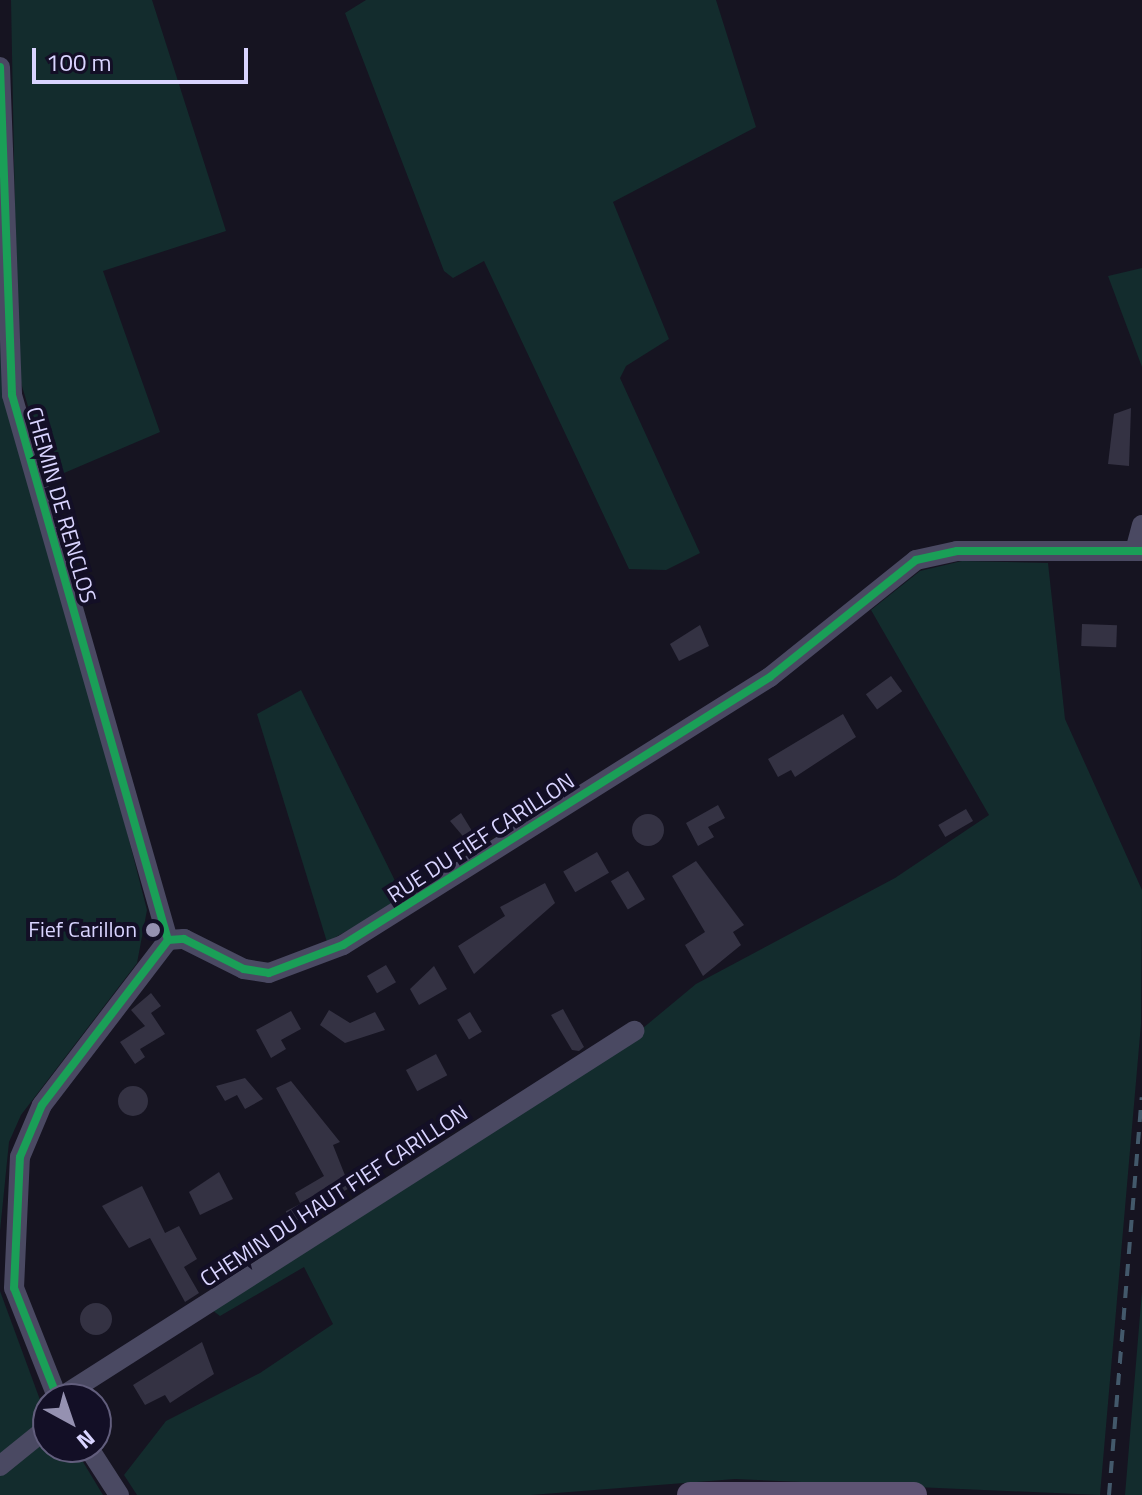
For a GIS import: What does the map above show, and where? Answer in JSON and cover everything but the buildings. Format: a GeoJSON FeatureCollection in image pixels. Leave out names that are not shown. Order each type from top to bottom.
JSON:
{"type":"FeatureCollection","features":[{"type":"Feature","properties":{"kind":"main road"},"geometry":{"type":"LineString","coordinates":[[690,1495],[914,1495]]}},
{"type":"Feature","properties":{"kind":"street","name":"CHEMIN DE RENCLOS"},"geometry":{"type":"LineString","coordinates":[[0,67],[12,395],[168,940]]}},
{"type":"Feature","properties":{"kind":"street"},"geometry":{"type":"LineString","coordinates":[[1139,551],[1142,525]]}},
{"type":"Feature","properties":{"kind":"street","name":"RUE DU FIEF CARILLON"},"geometry":{"type":"LineString","coordinates":[[168,940],[184,939],[244,969],[269,973],[343,945],[770,677],[916,560],[957,551],[1139,551]]}},
{"type":"Feature","properties":{"kind":"street"},"geometry":{"type":"LineString","coordinates":[[49,1383],[33,1352],[6,1271],[20,1157],[32,1122],[168,940]]}},
{"type":"Feature","properties":{"kind":"street","name":"CHEMIN DU HAUT FIEF CARILLON"},"geometry":{"type":"LineString","coordinates":[[83,1383],[634,1031]]}},
{"type":"Feature","properties":{"kind":"street"},"geometry":{"type":"LineString","coordinates":[[0,1466],[32,1440]]}},
{"type":"Feature","properties":{"kind":"street"},"geometry":{"type":"LineString","coordinates":[[98,1463],[119,1495]]}},
{"type":"Feature","properties":{"kind":"green space"},"geometry":{"type":"Polygon","coordinates":[[[11,0],[152,0],[226,231],[103,271],[160,432],[50,479],[18,373],[11,0]]]}},
{"type":"Feature","properties":{"kind":"green space"},"geometry":{"type":"Polygon","coordinates":[[[366,0],[716,0],[756,127],[613,202],[669,339],[626,366],[620,378],[700,553],[666,570],[629,569],[484,261],[453,278],[444,271],[345,13],[366,0]]]}},
{"type":"Feature","properties":{"kind":"green space"},"geometry":{"type":"Polygon","coordinates":[[[1142,268],[1142,367],[1108,276],[1142,268]]]}},
{"type":"Feature","properties":{"kind":"green space"},"geometry":{"type":"Polygon","coordinates":[[[0,338],[147,910],[137,963],[21,1115],[9,1142],[0,1231],[0,338]]]}},
{"type":"Feature","properties":{"kind":"green space"},"geometry":{"type":"Polygon","coordinates":[[[962,561],[1048,563],[1065,719],[1142,890],[1141,1024],[1100,1495],[735,1479],[531,1495],[137,1495],[124,1475],[166,1421],[260,1373],[333,1324],[304,1267],[220,1316],[212,1310],[637,1033],[696,984],[895,878],[989,815],[871,610],[920,571],[962,561]]]}},
{"type":"Feature","properties":{"kind":"green space"},"geometry":{"type":"Polygon","coordinates":[[[301,690],[404,899],[327,942],[257,714],[301,690]]]}},
{"type":"Feature","properties":{"kind":"green space"},"geometry":{"type":"Polygon","coordinates":[[[0,1291],[34,1383],[32,1428],[0,1455],[0,1291]]]}},
{"type":"Feature","properties":{"kind":"green space"},"geometry":{"type":"Polygon","coordinates":[[[1142,1291],[1142,1495],[1125,1495],[1142,1291]]]}},
{"type":"Feature","properties":{"kind":"green space"},"geometry":{"type":"Polygon","coordinates":[[[32,1451],[32,1463],[84,1463],[103,1495],[0,1495],[0,1474],[32,1451]]]}},
{"type":"Feature","properties":{"kind":"railway"},"geometry":{"type":"LineString","coordinates":[[1109,1495],[1142,1097]]}},
{"type":"Feature","properties":{"kind":"cycle path"},"geometry":{"type":"LineString","coordinates":[[0,67],[12,395],[168,940]]}},
{"type":"Feature","properties":{"kind":"cycle path"},"geometry":{"type":"LineString","coordinates":[[52,1383],[14,1288],[20,1157],[42,1105],[168,940],[184,939],[244,969],[269,973],[343,945],[770,677],[916,560],[957,551],[1142,551]]}},
{"type":"Feature","properties":{"kind":"place","name":"Fief Carillon"},"geometry":{"type":"Point","coordinates":[153,930]}}]}
